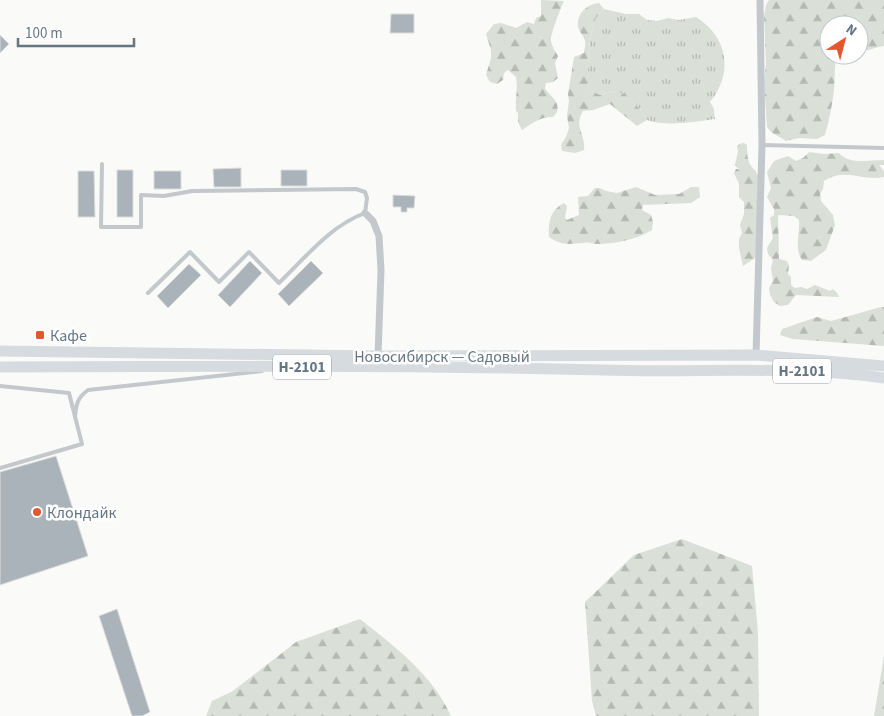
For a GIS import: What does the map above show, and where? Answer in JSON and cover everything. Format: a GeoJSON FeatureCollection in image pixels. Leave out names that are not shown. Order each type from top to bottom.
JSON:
{"type":"FeatureCollection","features":[{"type":"Feature","properties":{"kind":"main road","name":"Новосибирск — Садовый"},"geometry":{"type":"LineString","coordinates":[[0,350],[378,356],[756,355],[884,366]]}},
{"type":"Feature","properties":{"kind":"main road","name":"Новосибирск — Садовый"},"geometry":{"type":"LineString","coordinates":[[0,367],[757,370],[816,372],[884,378]]}},
{"type":"Feature","properties":{"kind":"street"},"geometry":{"type":"LineString","coordinates":[[756,355],[762,145],[760,0]]}},
{"type":"Feature","properties":{"kind":"street"},"geometry":{"type":"LineString","coordinates":[[365,213],[373,221],[379,236],[381,270],[378,356]]}},
{"type":"Feature","properties":{"kind":"lane"},"geometry":{"type":"LineString","coordinates":[[762,145],[884,148]]}},
{"type":"Feature","properties":{"kind":"lane"},"geometry":{"type":"LineString","coordinates":[[102,164],[101,227],[141,227],[141,195],[164,196],[192,191],[356,189],[365,192],[368,198],[365,213],[333,230],[280,283],[250,252],[219,282],[190,252],[148,293]]}},
{"type":"Feature","properties":{"kind":"lane"},"geometry":{"type":"LineString","coordinates":[[75,417],[76,403],[81,395],[95,388],[212,378],[299,367]]}},
{"type":"Feature","properties":{"kind":"lane"},"geometry":{"type":"LineString","coordinates":[[0,386],[69,393],[82,444],[0,468]]}},
{"type":"Feature","properties":{"kind":"green space"},"geometry":{"type":"Polygon","coordinates":[[[541,0],[564,1],[551,37],[553,48],[558,56],[555,63],[558,78],[553,82],[546,83],[545,89],[556,102],[558,109],[553,117],[540,119],[522,130],[516,111],[516,77],[508,70],[504,73],[503,80],[497,84],[490,82],[486,75],[491,58],[491,50],[486,34],[494,24],[501,23],[516,28],[527,22],[534,24],[536,18],[541,16],[541,0]]]}},
{"type":"Feature","properties":{"kind":"green space"},"geometry":{"type":"Polygon","coordinates":[[[769,0],[884,0],[884,46],[869,49],[869,15],[819,15],[819,65],[835,65],[834,91],[825,135],[817,139],[799,138],[786,141],[771,132],[767,127],[764,82],[766,64],[764,16],[769,0]]]}},
{"type":"Feature","properties":{"kind":"green space"},"geometry":{"type":"Polygon","coordinates":[[[599,3],[604,9],[596,18],[590,42],[588,64],[589,90],[600,95],[614,91],[625,94],[643,112],[647,120],[637,126],[610,104],[593,110],[583,111],[579,126],[584,150],[575,153],[562,151],[561,145],[569,128],[567,116],[568,94],[574,57],[584,53],[585,46],[578,27],[579,18],[583,10],[590,5],[599,3]]]}},
{"type":"Feature","properties":{"kind":"green space"},"geometry":{"type":"Polygon","coordinates":[[[604,9],[626,14],[639,14],[647,20],[657,21],[668,18],[679,20],[696,17],[707,25],[721,45],[724,56],[725,68],[722,79],[718,91],[710,102],[714,109],[715,119],[681,123],[655,122],[647,120],[637,106],[614,91],[600,95],[589,90],[588,64],[590,42],[596,18],[604,9]]]}},
{"type":"Feature","properties":{"kind":"green space"},"geometry":{"type":"Polygon","coordinates":[[[744,143],[747,145],[749,162],[758,176],[758,256],[743,266],[739,239],[742,233],[740,225],[744,214],[744,202],[739,197],[739,184],[734,173],[736,169],[739,169],[735,165],[737,147],[739,144],[744,143]]]}},
{"type":"Feature","properties":{"kind":"green space"},"geometry":{"type":"Polygon","coordinates":[[[809,152],[839,153],[843,157],[854,160],[884,160],[884,165],[879,165],[884,171],[884,177],[868,178],[840,175],[824,181],[820,194],[821,201],[833,215],[835,225],[826,250],[811,261],[802,260],[798,250],[799,220],[794,216],[778,215],[779,259],[787,261],[791,285],[795,288],[807,289],[815,285],[830,291],[833,289],[839,297],[796,295],[788,305],[780,306],[774,302],[769,288],[773,281],[771,268],[773,260],[768,254],[767,248],[773,238],[770,218],[774,215],[774,209],[767,197],[771,188],[767,172],[774,161],[788,156],[796,161],[803,158],[809,152]]]}},
{"type":"Feature","properties":{"kind":"green space"},"geometry":{"type":"Polygon","coordinates":[[[636,187],[655,195],[679,194],[691,187],[699,187],[700,197],[691,203],[643,205],[642,210],[651,215],[653,222],[652,230],[625,241],[602,244],[565,244],[549,237],[551,217],[556,209],[564,203],[567,206],[565,218],[567,220],[579,215],[578,197],[588,196],[595,188],[617,193],[636,187]]]}},
{"type":"Feature","properties":{"kind":"green space"},"geometry":{"type":"Polygon","coordinates":[[[884,307],[884,346],[793,339],[780,335],[782,329],[817,317],[831,321],[884,307]]]}},
{"type":"Feature","properties":{"kind":"green space"},"geometry":{"type":"Polygon","coordinates":[[[682,539],[752,566],[758,633],[759,716],[596,716],[592,701],[585,602],[634,555],[682,539]]]}},
{"type":"Feature","properties":{"kind":"green space"},"geometry":{"type":"Polygon","coordinates":[[[360,619],[412,662],[434,687],[451,716],[206,716],[212,701],[233,691],[296,642],[360,619]]]}},
{"type":"Feature","properties":{"kind":"green space"},"geometry":{"type":"Polygon","coordinates":[[[884,656],[884,716],[874,716],[884,656]]]}},
{"type":"Feature","properties":{"kind":"building"},"geometry":{"type":"Polygon","coordinates":[[[391,14],[414,14],[414,33],[390,33],[391,14]]]}},
{"type":"Feature","properties":{"kind":"building"},"geometry":{"type":"Polygon","coordinates":[[[0,35],[9,44],[0,53],[0,35]]]}},
{"type":"Feature","properties":{"kind":"building"},"geometry":{"type":"Polygon","coordinates":[[[241,168],[241,187],[214,187],[213,169],[241,168]]]}},
{"type":"Feature","properties":{"kind":"building"},"geometry":{"type":"Polygon","coordinates":[[[117,170],[133,170],[133,217],[117,217],[117,170]]]}},
{"type":"Feature","properties":{"kind":"building"},"geometry":{"type":"Polygon","coordinates":[[[281,170],[307,170],[307,186],[281,186],[281,170]]]}},
{"type":"Feature","properties":{"kind":"building"},"geometry":{"type":"Polygon","coordinates":[[[78,171],[94,171],[95,217],[78,217],[78,171]]]}},
{"type":"Feature","properties":{"kind":"building"},"geometry":{"type":"Polygon","coordinates":[[[154,171],[181,171],[181,189],[154,189],[154,171]]]}},
{"type":"Feature","properties":{"kind":"building"},"geometry":{"type":"Polygon","coordinates":[[[393,195],[415,196],[414,208],[407,208],[407,212],[401,212],[401,207],[393,207],[393,195]]]}},
{"type":"Feature","properties":{"kind":"building"},"geometry":{"type":"Polygon","coordinates":[[[250,261],[262,273],[230,307],[218,295],[250,261]]]}},
{"type":"Feature","properties":{"kind":"building"},"geometry":{"type":"Polygon","coordinates":[[[311,261],[323,273],[289,306],[278,294],[311,261]]]}},
{"type":"Feature","properties":{"kind":"building"},"geometry":{"type":"Polygon","coordinates":[[[189,264],[201,275],[168,308],[157,296],[189,264]]]}},
{"type":"Feature","properties":{"kind":"building","name":"Клондайк"},"geometry":{"type":"Polygon","coordinates":[[[56,456],[88,556],[0,585],[0,472],[56,456]]]}},
{"type":"Feature","properties":{"kind":"building"},"geometry":{"type":"Polygon","coordinates":[[[117,609],[150,712],[142,716],[132,716],[99,616],[117,609]]]}},
{"type":"Feature","properties":{"kind":"place","name":"Кафе"},"geometry":{"type":"Point","coordinates":[40,335]}},
{"type":"Feature","properties":{"kind":"place","name":"Клондайк"},"geometry":{"type":"Point","coordinates":[37,512]}}]}
